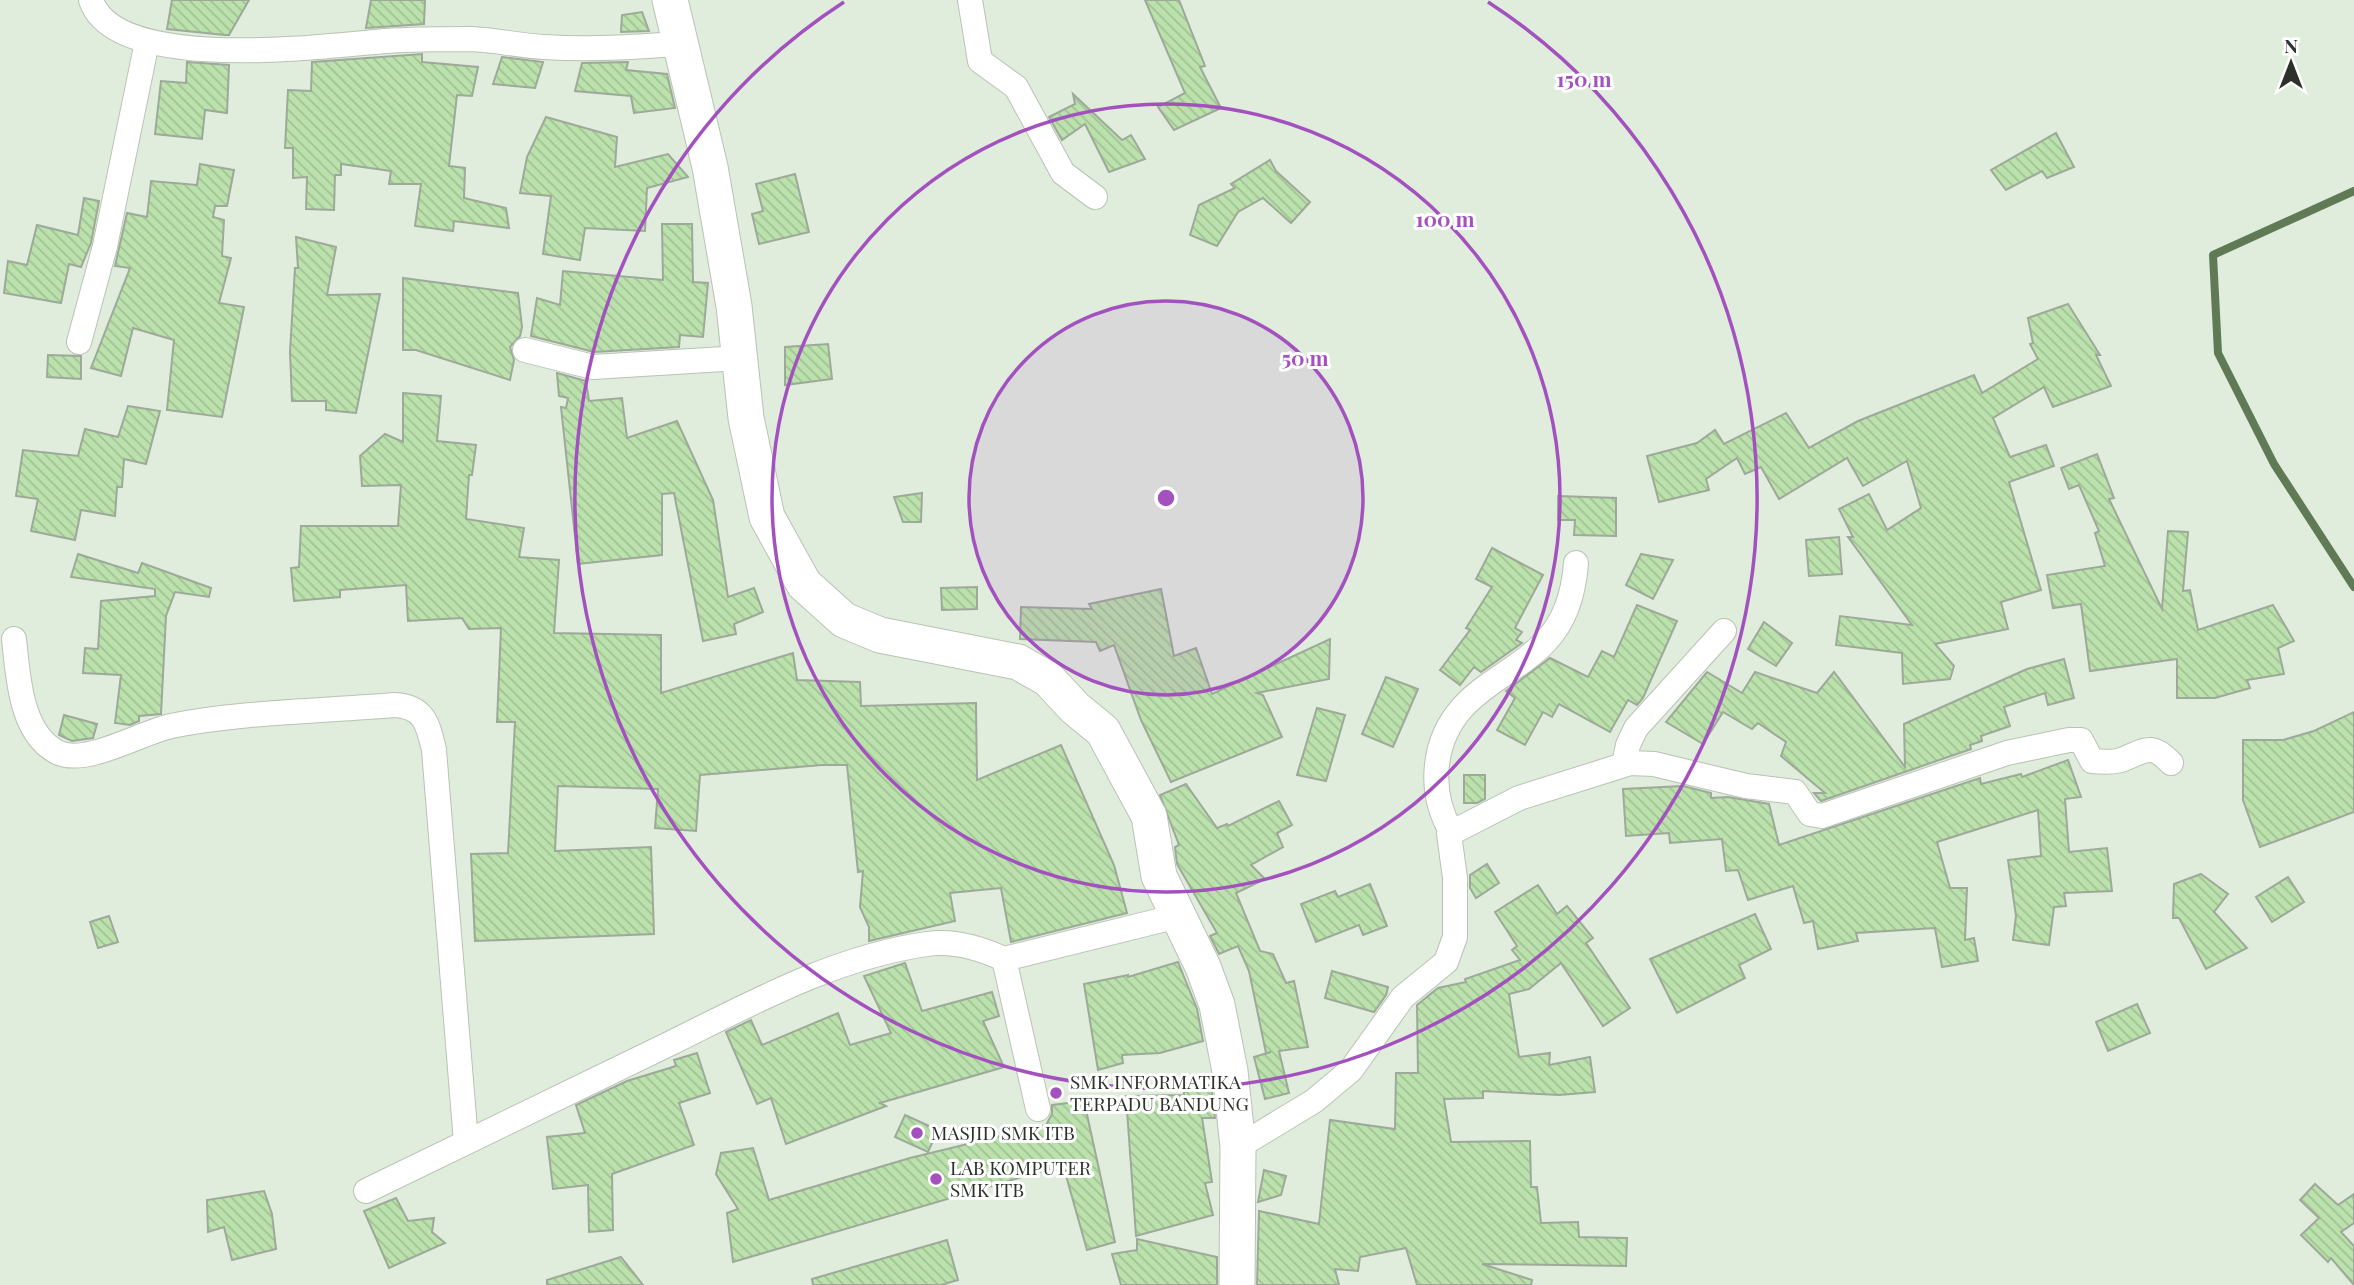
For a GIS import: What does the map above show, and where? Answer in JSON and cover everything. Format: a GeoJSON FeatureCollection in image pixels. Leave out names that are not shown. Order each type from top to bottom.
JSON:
{"type":"FeatureCollection","features":[{"type":"Feature","properties":{"kind":"main road"},"geometry":{"type":"LineString","coordinates":[[670,0],[678,44],[710,167],[734,306],[746,418],[767,517],[804,584],[844,620],[880,635],[1018,662],[1048,679],[1075,708],[1103,731],[1149,816],[1159,876],[1217,1005],[1230,1071],[1238,1147],[1237,1285]]}},
{"type":"Feature","properties":{"kind":"street"},"geometry":{"type":"LineString","coordinates":[[91,0],[97,15],[147,42],[200,48],[294,51],[388,41],[444,40],[586,48],[678,44]]}},
{"type":"Feature","properties":{"kind":"street"},"geometry":{"type":"LineString","coordinates":[[970,0],[980,61],[1016,87],[1063,173],[1095,197]]}},
{"type":"Feature","properties":{"kind":"street"},"geometry":{"type":"LineString","coordinates":[[79,342],[105,246],[147,42]]}},
{"type":"Feature","properties":{"kind":"street"},"geometry":{"type":"LineString","coordinates":[[525,350],[593,367],[740,358]]}},
{"type":"Feature","properties":{"kind":"street"},"geometry":{"type":"LineString","coordinates":[[1238,1147],[1314,1101],[1351,1070],[1403,997],[1446,962],[1455,937],[1451,831],[1436,796],[1437,765],[1445,733],[1464,706],[1520,666],[1548,639],[1566,609],[1575,586],[1576,563]]}},
{"type":"Feature","properties":{"kind":"street"},"geometry":{"type":"LineString","coordinates":[[1624,764],[1628,745],[1636,728],[1724,631]]}},
{"type":"Feature","properties":{"kind":"street"},"geometry":{"type":"LineString","coordinates":[[14,639],[21,693],[31,720],[46,743],[68,757],[85,757],[133,737],[202,722],[394,705],[409,706],[426,719],[434,750],[466,1142]]}},
{"type":"Feature","properties":{"kind":"street"},"geometry":{"type":"LineString","coordinates":[[1451,831],[1519,798],[1624,764],[1654,764],[1746,786],[1795,792],[1810,814],[1822,816],[2007,753],[2069,740],[2081,740],[2092,761],[2120,760],[2146,749],[2161,753],[2171,764]]}},
{"type":"Feature","properties":{"kind":"street"},"geometry":{"type":"LineString","coordinates":[[366,1191],[734,1009],[827,971],[907,948],[945,942],[969,946],[1004,959],[1178,916]]}},
{"type":"Feature","properties":{"kind":"street"},"geometry":{"type":"LineString","coordinates":[[1004,959],[1038,1109]]}},
{"type":"Feature","properties":{"kind":"building"},"geometry":{"type":"Polygon","coordinates":[[[172,0],[249,0],[229,35],[225,35],[167,29],[172,0]]]}},
{"type":"Feature","properties":{"kind":"building"},"geometry":{"type":"Polygon","coordinates":[[[371,0],[425,0],[424,24],[366,28],[371,0]]]}},
{"type":"Feature","properties":{"kind":"building"},"geometry":{"type":"Polygon","coordinates":[[[1145,0],[1179,0],[1205,66],[1200,67],[1221,108],[1174,130],[1158,107],[1185,93],[1145,0]]]}},
{"type":"Feature","properties":{"kind":"building"},"geometry":{"type":"Polygon","coordinates":[[[642,12],[649,31],[621,32],[622,15],[642,12]]]}},
{"type":"Feature","properties":{"kind":"building"},"geometry":{"type":"Polygon","coordinates":[[[422,54],[422,62],[478,67],[472,96],[457,95],[449,166],[465,168],[464,198],[506,208],[509,228],[454,221],[453,231],[415,226],[421,184],[389,184],[391,171],[341,164],[341,175],[335,175],[334,210],[306,209],[307,177],[293,178],[293,148],[285,148],[288,90],[311,91],[312,62],[422,54]]]}},
{"type":"Feature","properties":{"kind":"building"},"geometry":{"type":"Polygon","coordinates":[[[502,57],[543,62],[535,88],[493,84],[502,57]]]}},
{"type":"Feature","properties":{"kind":"building"},"geometry":{"type":"Polygon","coordinates":[[[187,62],[229,65],[227,113],[205,110],[202,139],[155,134],[161,81],[186,83],[187,62]]]}},
{"type":"Feature","properties":{"kind":"building"},"geometry":{"type":"Polygon","coordinates":[[[628,62],[626,70],[667,74],[675,108],[634,113],[631,96],[575,91],[582,63],[628,62]]]}},
{"type":"Feature","properties":{"kind":"building"},"geometry":{"type":"Polygon","coordinates":[[[1073,94],[1122,140],[1131,135],[1145,159],[1109,172],[1085,124],[1062,140],[1049,117],[1075,104],[1073,94]]]}},
{"type":"Feature","properties":{"kind":"building"},"geometry":{"type":"Polygon","coordinates":[[[546,117],[617,137],[615,167],[668,154],[688,177],[647,188],[645,231],[585,228],[580,260],[543,254],[551,196],[520,193],[527,157],[546,117]]]}},
{"type":"Feature","properties":{"kind":"building"},"geometry":{"type":"Polygon","coordinates":[[[2056,133],[2074,167],[2047,178],[2042,171],[2006,190],[1991,170],[2056,133]]]}},
{"type":"Feature","properties":{"kind":"building"},"geometry":{"type":"Polygon","coordinates":[[[1270,160],[1276,171],[1310,202],[1291,223],[1263,198],[1238,212],[1217,246],[1190,235],[1199,205],[1235,188],[1231,184],[1270,160]]]}},
{"type":"Feature","properties":{"kind":"building"},"geometry":{"type":"Polygon","coordinates":[[[200,164],[234,170],[227,206],[215,206],[213,217],[224,220],[222,256],[231,258],[219,303],[244,307],[222,417],[167,410],[174,340],[133,328],[121,376],[91,368],[130,268],[115,266],[127,213],[147,217],[151,181],[197,185],[200,164]]]}},
{"type":"Feature","properties":{"kind":"building"},"geometry":{"type":"Polygon","coordinates":[[[795,174],[809,232],[759,244],[752,214],[763,211],[756,184],[795,174]]]}},
{"type":"Feature","properties":{"kind":"building"},"geometry":{"type":"Polygon","coordinates":[[[84,198],[99,201],[91,243],[81,267],[69,264],[61,303],[4,293],[8,261],[27,265],[37,225],[78,235],[84,198]]]}},
{"type":"Feature","properties":{"kind":"building"},"geometry":{"type":"Polygon","coordinates":[[[662,224],[692,224],[693,282],[708,283],[703,337],[680,335],[679,347],[594,352],[531,336],[537,298],[560,305],[563,271],[663,280],[662,224]]]}},
{"type":"Feature","properties":{"kind":"building"},"geometry":{"type":"Polygon","coordinates":[[[296,237],[336,247],[327,295],[380,294],[356,413],[326,410],[326,401],[292,401],[290,352],[295,268],[298,268],[296,237]]]}},
{"type":"Feature","properties":{"kind":"building"},"geometry":{"type":"Polygon","coordinates":[[[403,278],[518,293],[522,327],[520,336],[510,347],[514,360],[510,380],[416,350],[403,350],[403,278]]]}},
{"type":"Feature","properties":{"kind":"building"},"geometry":{"type":"Polygon","coordinates":[[[2068,304],[2100,355],[2096,355],[2111,386],[2053,407],[2044,387],[1993,418],[2010,457],[2046,445],[2054,466],[2009,482],[2041,590],[2001,602],[2008,629],[1935,644],[1954,666],[1950,679],[1903,684],[1902,653],[1836,645],[1840,616],[1912,625],[1848,537],[1853,537],[1839,509],[1869,494],[1887,530],[1921,508],[1907,461],[1863,486],[1847,458],[1779,499],[1761,467],[1745,474],[1737,458],[1706,479],[1709,490],[1659,502],[1647,456],[1697,443],[1715,430],[1724,444],[1786,413],[1809,448],[1858,421],[1974,375],[1982,393],[2038,359],[2030,344],[2033,343],[2028,318],[2068,304]]]}},
{"type":"Feature","properties":{"kind":"building"},"geometry":{"type":"Polygon","coordinates":[[[828,344],[832,379],[785,385],[785,347],[828,344]]]}},
{"type":"Feature","properties":{"kind":"building"},"geometry":{"type":"Polygon","coordinates":[[[48,355],[81,356],[81,379],[47,377],[48,355]]]}},
{"type":"Feature","properties":{"kind":"building"},"geometry":{"type":"Polygon","coordinates":[[[557,373],[586,381],[589,401],[622,398],[627,438],[677,421],[713,500],[728,597],[754,588],[763,612],[734,624],[736,634],[703,641],[674,493],[662,494],[662,555],[578,564],[561,407],[566,408],[568,398],[559,396],[557,373]]]}},
{"type":"Feature","properties":{"kind":"building"},"geometry":{"type":"Polygon","coordinates":[[[403,393],[441,396],[437,441],[476,445],[472,475],[469,475],[466,519],[524,528],[519,557],[559,560],[554,633],[661,635],[661,693],[793,653],[797,680],[860,682],[861,706],[976,703],[977,780],[1061,745],[1114,865],[1127,913],[1011,942],[1001,888],[950,893],[955,921],[869,941],[869,927],[860,907],[863,871],[858,872],[847,765],[822,765],[700,775],[696,831],[655,828],[658,789],[558,786],[555,851],[651,847],[654,934],[475,941],[471,854],[508,853],[515,722],[497,722],[501,628],[469,629],[462,618],[408,621],[406,585],[340,590],[340,597],[294,601],[291,568],[299,567],[301,526],[398,526],[401,485],[362,486],[360,456],[385,434],[403,442],[403,393]]]}},
{"type":"Feature","properties":{"kind":"building"},"geometry":{"type":"Polygon","coordinates":[[[128,406],[160,411],[146,464],[124,459],[122,487],[117,487],[115,516],[81,510],[75,540],[31,531],[38,499],[16,496],[23,450],[78,456],[85,429],[118,437],[128,406]]]}},
{"type":"Feature","properties":{"kind":"building"},"geometry":{"type":"Polygon","coordinates":[[[2097,454],[2114,498],[2109,499],[2162,609],[2168,531],[2188,532],[2183,591],[2190,590],[2198,630],[2273,605],[2294,641],[2278,648],[2284,674],[2247,680],[2250,688],[2215,698],[2177,698],[2177,659],[2090,671],[2081,604],[2053,608],[2047,575],[2105,566],[2095,533],[2099,531],[2079,485],[2069,489],[2061,468],[2097,454]]]}},
{"type":"Feature","properties":{"kind":"building"},"geometry":{"type":"Polygon","coordinates":[[[922,493],[921,522],[903,522],[894,497],[922,493]]]}},
{"type":"Feature","properties":{"kind":"building"},"geometry":{"type":"Polygon","coordinates":[[[1558,496],[1616,498],[1616,536],[1574,535],[1575,520],[1558,520],[1558,496]]]}},
{"type":"Feature","properties":{"kind":"building"},"geometry":{"type":"Polygon","coordinates":[[[1839,537],[1842,574],[1809,576],[1806,540],[1839,537]]]}},
{"type":"Feature","properties":{"kind":"building"},"geometry":{"type":"Polygon","coordinates":[[[1492,548],[1543,575],[1515,628],[1522,632],[1516,640],[1522,643],[1481,672],[1474,667],[1460,685],[1440,670],[1470,630],[1466,628],[1492,587],[1476,579],[1492,548]]]}},
{"type":"Feature","properties":{"kind":"building"},"geometry":{"type":"Polygon","coordinates":[[[78,554],[138,573],[142,563],[211,588],[209,597],[175,592],[166,616],[161,714],[139,716],[139,721],[130,725],[115,723],[121,675],[83,673],[85,648],[98,649],[101,601],[155,596],[155,589],[71,577],[78,554]]]}},
{"type":"Feature","properties":{"kind":"building"},"geometry":{"type":"Polygon","coordinates":[[[1641,554],[1673,560],[1653,599],[1626,585],[1641,554]]]}},
{"type":"Feature","properties":{"kind":"building"},"geometry":{"type":"Polygon","coordinates":[[[977,587],[977,609],[942,610],[941,588],[977,587]]]}},
{"type":"Feature","properties":{"kind":"building"},"geometry":{"type":"Polygon","coordinates":[[[1161,589],[1174,656],[1196,648],[1212,694],[1330,639],[1329,679],[1257,693],[1263,695],[1282,737],[1171,782],[1141,720],[1114,645],[1100,651],[1096,642],[1020,639],[1021,607],[1092,609],[1089,604],[1161,589]]]}},
{"type":"Feature","properties":{"kind":"building"},"geometry":{"type":"Polygon","coordinates":[[[1637,605],[1677,621],[1643,698],[1637,705],[1628,700],[1610,732],[1559,704],[1552,717],[1543,712],[1525,745],[1497,730],[1515,698],[1506,691],[1550,658],[1588,677],[1602,651],[1614,657],[1637,605]]]}},
{"type":"Feature","properties":{"kind":"building"},"geometry":{"type":"Polygon","coordinates":[[[1764,622],[1792,643],[1776,666],[1748,649],[1764,622]]]}},
{"type":"Feature","properties":{"kind":"building"},"geometry":{"type":"Polygon","coordinates":[[[2064,659],[2074,698],[2048,705],[2045,693],[2004,707],[2010,726],[1981,736],[1982,741],[1970,745],[1971,749],[1821,801],[1814,793],[1825,793],[1781,756],[1786,742],[1758,723],[1752,729],[1723,712],[1703,744],[1666,722],[1707,672],[1742,693],[1755,672],[1817,693],[1834,672],[1905,767],[1904,724],[2027,669],[2064,659]]]}},
{"type":"Feature","properties":{"kind":"building"},"geometry":{"type":"Polygon","coordinates":[[[1386,677],[1418,689],[1393,747],[1362,734],[1386,677]]]}},
{"type":"Feature","properties":{"kind":"building"},"geometry":{"type":"Polygon","coordinates":[[[1317,708],[1345,715],[1326,781],[1297,775],[1317,708]]]}},
{"type":"Feature","properties":{"kind":"building"},"geometry":{"type":"Polygon","coordinates":[[[2354,712],[2354,812],[2260,847],[2243,800],[2243,740],[2283,740],[2314,731],[2354,712]]]}},
{"type":"Feature","properties":{"kind":"building"},"geometry":{"type":"Polygon","coordinates":[[[64,715],[97,724],[93,738],[72,741],[59,735],[64,715]]]}},
{"type":"Feature","properties":{"kind":"building"},"geometry":{"type":"Polygon","coordinates":[[[2068,760],[2081,797],[2065,799],[2069,852],[2107,848],[2112,891],[2064,893],[2066,906],[2054,907],[2049,945],[2013,940],[2016,916],[2008,860],[2041,856],[2038,810],[1937,842],[1950,888],[1967,888],[1965,940],[1974,938],[1978,961],[1942,967],[1935,928],[1856,933],[1858,941],[1818,949],[1813,921],[1804,923],[1793,886],[1748,900],[1738,870],[1726,871],[1722,839],[1670,843],[1669,833],[1626,836],[1623,789],[1683,786],[1711,793],[1711,798],[1728,797],[1769,804],[1779,845],[1980,778],[1981,784],[2021,774],[2022,777],[2068,760]]]}},
{"type":"Feature","properties":{"kind":"building"},"geometry":{"type":"Polygon","coordinates":[[[1464,775],[1485,775],[1485,799],[1477,803],[1464,803],[1464,775]]]}},
{"type":"Feature","properties":{"kind":"building"},"geometry":{"type":"Polygon","coordinates":[[[1186,784],[1217,828],[1227,824],[1228,826],[1279,801],[1292,825],[1277,833],[1283,847],[1251,865],[1265,879],[1236,893],[1260,951],[1273,954],[1286,983],[1294,981],[1308,1047],[1279,1051],[1289,1093],[1265,1099],[1254,1057],[1271,1052],[1266,1053],[1249,971],[1238,946],[1219,954],[1210,936],[1217,933],[1177,864],[1175,847],[1179,845],[1160,795],[1186,784]]]}},
{"type":"Feature","properties":{"kind":"building"},"geometry":{"type":"Polygon","coordinates":[[[1487,864],[1499,883],[1476,898],[1470,888],[1470,875],[1487,864]]]}},
{"type":"Feature","properties":{"kind":"building"},"geometry":{"type":"Polygon","coordinates":[[[2201,874],[2228,894],[2214,912],[2247,948],[2206,969],[2179,918],[2173,918],[2174,884],[2201,874]]]}},
{"type":"Feature","properties":{"kind":"building"},"geometry":{"type":"Polygon","coordinates":[[[2288,877],[2304,902],[2272,922],[2256,897],[2288,877]]]}},
{"type":"Feature","properties":{"kind":"building"},"geometry":{"type":"Polygon","coordinates":[[[1370,884],[1387,926],[1363,935],[1359,925],[1316,942],[1301,904],[1335,891],[1338,897],[1370,884]]]}},
{"type":"Feature","properties":{"kind":"building"},"geometry":{"type":"Polygon","coordinates":[[[1538,885],[1557,914],[1567,906],[1593,938],[1586,943],[1630,1008],[1603,1026],[1561,963],[1529,989],[1509,994],[1519,1057],[1550,1053],[1549,1065],[1590,1057],[1595,1092],[1559,1095],[1483,1091],[1483,1098],[1444,1099],[1451,1142],[1530,1141],[1531,1187],[1537,1187],[1541,1223],[1578,1222],[1579,1237],[1627,1238],[1626,1266],[1482,1264],[1532,1280],[1531,1285],[1417,1285],[1406,1248],[1360,1257],[1358,1271],[1335,1269],[1339,1285],[1257,1285],[1259,1211],[1319,1224],[1330,1120],[1395,1129],[1396,1073],[1418,1073],[1417,1005],[1438,988],[1466,982],[1465,979],[1520,960],[1512,950],[1517,946],[1495,912],[1538,885]]]}},
{"type":"Feature","properties":{"kind":"building"},"geometry":{"type":"Polygon","coordinates":[[[1755,914],[1771,949],[1739,965],[1745,978],[1677,1013],[1650,959],[1755,914]]]}},
{"type":"Feature","properties":{"kind":"building"},"geometry":{"type":"Polygon","coordinates":[[[109,916],[118,942],[98,948],[90,922],[109,916]]]}},
{"type":"Feature","properties":{"kind":"building"},"geometry":{"type":"Polygon","coordinates":[[[1178,962],[1197,1009],[1203,1041],[1160,1053],[1122,1055],[1123,1063],[1098,1070],[1084,984],[1128,977],[1178,962]]]}},
{"type":"Feature","properties":{"kind":"building"},"geometry":{"type":"Polygon","coordinates":[[[905,963],[922,1011],[992,992],[999,1016],[983,1021],[1004,1067],[880,1103],[886,1106],[786,1144],[771,1098],[757,1104],[726,1032],[751,1020],[762,1045],[838,1013],[850,1045],[891,1033],[864,976],[905,963]]]}},
{"type":"Feature","properties":{"kind":"building"},"geometry":{"type":"Polygon","coordinates":[[[1332,971],[1388,987],[1386,995],[1374,1012],[1325,998],[1332,971]]]}},
{"type":"Feature","properties":{"kind":"building"},"geometry":{"type":"Polygon","coordinates":[[[2137,1004],[2150,1033],[2108,1051],[2096,1022],[2137,1004]]]}},
{"type":"Feature","properties":{"kind":"building"},"geometry":{"type":"Polygon","coordinates":[[[697,1053],[710,1093],[679,1103],[694,1145],[612,1174],[613,1230],[589,1232],[588,1185],[553,1189],[547,1137],[585,1133],[576,1105],[627,1081],[676,1066],[674,1060],[697,1053]]]}},
{"type":"Feature","properties":{"kind":"building"},"geometry":{"type":"Polygon","coordinates":[[[1211,1085],[1215,1118],[1202,1118],[1212,1182],[1205,1183],[1213,1215],[1136,1236],[1126,1096],[1184,1095],[1184,1088],[1211,1085]]]}},
{"type":"Feature","properties":{"kind":"building"},"geometry":{"type":"Polygon","coordinates":[[[1084,1101],[1115,1242],[1087,1250],[1063,1165],[733,1262],[727,1213],[738,1209],[716,1174],[721,1153],[753,1148],[769,1200],[910,1158],[1046,1125],[1052,1114],[1052,1105],[1084,1101]]]}},
{"type":"Feature","properties":{"kind":"building","name":"MASJID SMK ITB"},"geometry":{"type":"Polygon","coordinates":[[[905,1115],[938,1130],[928,1152],[895,1137],[905,1115]]]}},
{"type":"Feature","properties":{"kind":"building"},"geometry":{"type":"Polygon","coordinates":[[[1264,1170],[1286,1176],[1281,1195],[1258,1202],[1264,1170]]]}},
{"type":"Feature","properties":{"kind":"building"},"geometry":{"type":"Polygon","coordinates":[[[2315,1184],[2338,1205],[2354,1194],[2354,1223],[2341,1232],[2354,1246],[2354,1285],[2331,1258],[2328,1262],[2301,1235],[2319,1218],[2300,1200],[2315,1184]]]}},
{"type":"Feature","properties":{"kind":"building"},"geometry":{"type":"Polygon","coordinates":[[[264,1191],[272,1214],[276,1249],[232,1260],[224,1227],[208,1232],[207,1200],[264,1191]]]}},
{"type":"Feature","properties":{"kind":"building"},"geometry":{"type":"Polygon","coordinates":[[[396,1198],[408,1221],[434,1218],[432,1232],[445,1243],[389,1268],[364,1211],[396,1198]]]}},
{"type":"Feature","properties":{"kind":"building"},"geometry":{"type":"Polygon","coordinates":[[[1137,1239],[1217,1257],[1217,1285],[1121,1285],[1112,1254],[1137,1250],[1137,1239]]]}},
{"type":"Feature","properties":{"kind":"building"},"geometry":{"type":"Polygon","coordinates":[[[947,1240],[958,1280],[941,1285],[813,1285],[812,1279],[947,1240]]]}},
{"type":"Feature","properties":{"kind":"building"},"geometry":{"type":"Polygon","coordinates":[[[621,1257],[643,1285],[547,1285],[547,1280],[621,1257]]]}},
{"type":"Feature","properties":{"kind":"waterway"},"geometry":{"type":"LineString","coordinates":[[2354,191],[2213,255],[2218,353],[2274,464],[2354,587]]}},
{"type":"Feature","properties":{"kind":"place","name":"SMK INFORMATIKA TERPADU BANDUNG"},"geometry":{"type":"Point","coordinates":[1056,1093]}},
{"type":"Feature","properties":{"kind":"place","name":"MASJID SMK ITB"},"geometry":{"type":"Point","coordinates":[917,1133]}},
{"type":"Feature","properties":{"kind":"place","name":"LAB KOMPUTER SMK ITB"},"geometry":{"type":"Point","coordinates":[936,1179]}}]}
